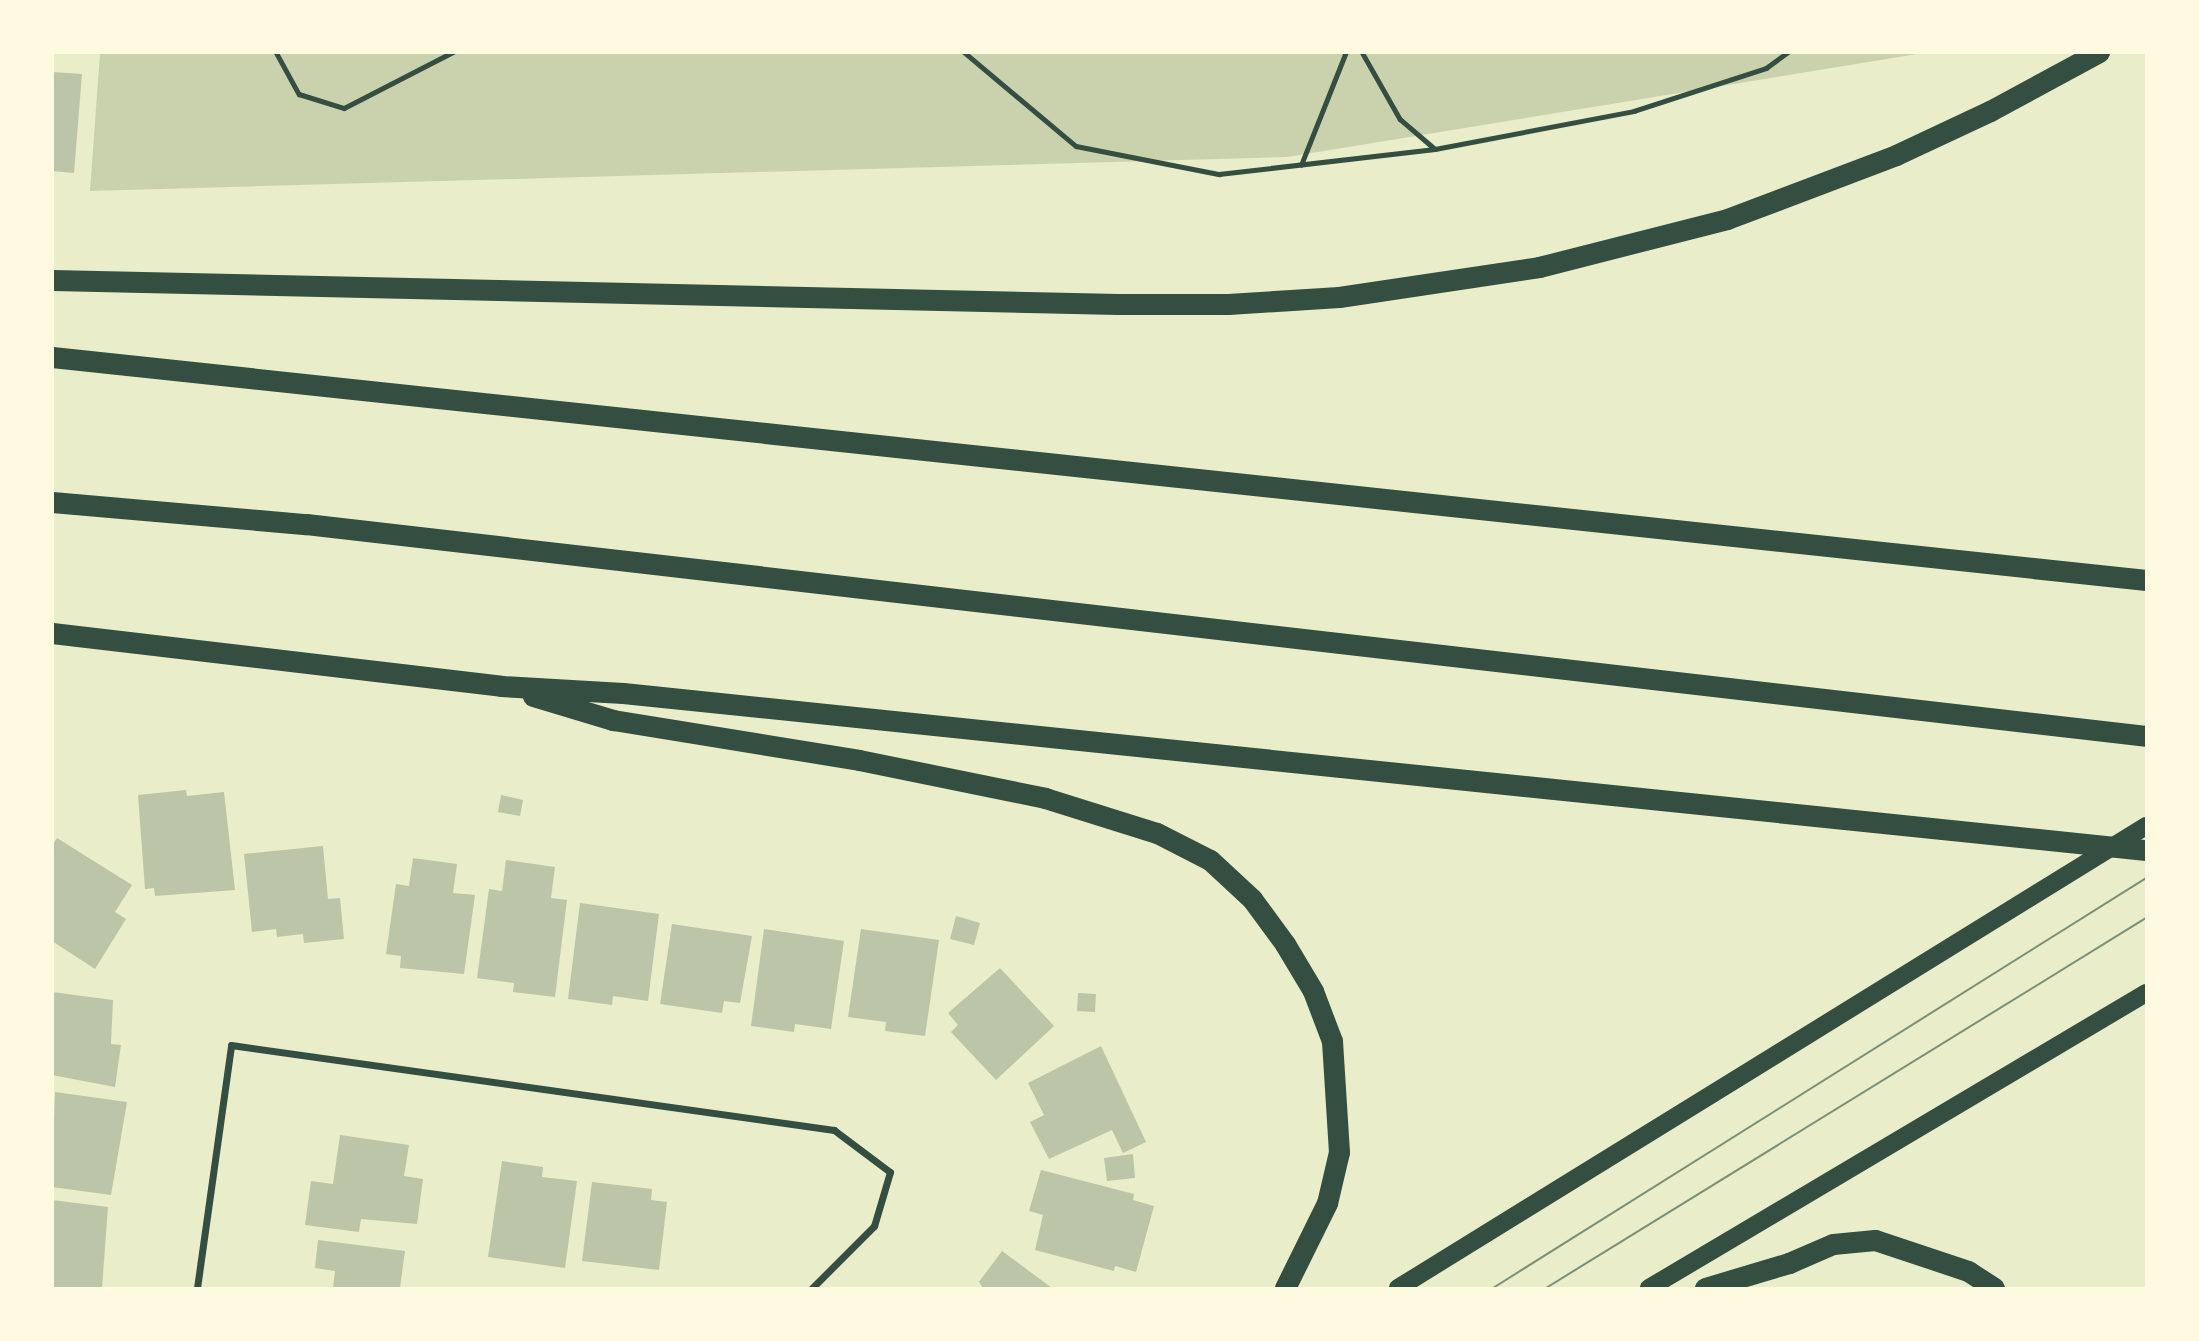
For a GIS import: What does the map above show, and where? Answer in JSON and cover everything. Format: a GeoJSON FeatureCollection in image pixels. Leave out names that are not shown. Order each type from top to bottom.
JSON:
{"type":"FeatureCollection","features":[{"type":"Feature","properties":{"kind":"highway"},"geometry":{"type":"LineString","coordinates":[[52,279],[1118,304],[1228,304],[1339,296],[1539,267],[1727,219],[1896,155],[1990,111],[2099,52]]}},
{"type":"Feature","properties":{"kind":"highway"},"geometry":{"type":"LineString","coordinates":[[52,357],[2147,580]]}},
{"type":"Feature","properties":{"kind":"highway"},"geometry":{"type":"LineString","coordinates":[[52,502],[306,524],[2146,735]]}},
{"type":"Feature","properties":{"kind":"highway"},"geometry":{"type":"LineString","coordinates":[[52,633],[501,686],[623,693],[2147,850]]}},
{"type":"Feature","properties":{"kind":"highway"},"geometry":{"type":"LineString","coordinates":[[501,686],[613,720],[859,760],[1045,798],[1157,832],[1210,860],[1252,899],[1285,944],[1313,991],[1332,1041],[1339,1152],[1327,1203],[1285,1289]]}},
{"type":"Feature","properties":{"kind":"highway"},"geometry":{"type":"LineString","coordinates":[[1705,1289],[1789,1263],[1833,1244],[1875,1240],[1968,1271],[1994,1289]]}},
{"type":"Feature","properties":{"kind":"main road"},"geometry":{"type":"LineString","coordinates":[[1398,1289],[2147,827]]}},
{"type":"Feature","properties":{"kind":"main road"},"geometry":{"type":"LineString","coordinates":[[1649,1289],[2147,993]]}},
{"type":"Feature","properties":{"kind":"street"},"geometry":{"type":"LineString","coordinates":[[197,1289],[231,1045],[834,1130],[890,1172],[874,1226],[812,1289]]}},
{"type":"Feature","properties":{"kind":"path"},"geometry":{"type":"LineString","coordinates":[[276,52],[299,94],[344,108],[453,52]]}},
{"type":"Feature","properties":{"kind":"path"},"geometry":{"type":"LineString","coordinates":[[964,52],[1076,146],[1219,174],[1435,149],[1634,111],[1766,68],[1788,52]]}},
{"type":"Feature","properties":{"kind":"path"},"geometry":{"type":"LineString","coordinates":[[1301,165],[1346,52]]}},
{"type":"Feature","properties":{"kind":"path"},"geometry":{"type":"LineString","coordinates":[[1362,52],[1400,119],[1435,149]]}},
{"type":"Feature","properties":{"kind":"green space"},"geometry":{"type":"Polygon","coordinates":[[[100,53],[1923,53],[1287,157],[90,191],[100,53]]]}},
{"type":"Feature","properties":{"kind":"building"},"geometry":{"type":"Polygon","coordinates":[[[52,72],[82,74],[74,173],[52,171],[52,72]]]}},
{"type":"Feature","properties":{"kind":"building"},"geometry":{"type":"Polygon","coordinates":[[[186,790],[187,796],[224,792],[235,890],[155,896],[154,888],[145,889],[138,795],[186,790]]]}},
{"type":"Feature","properties":{"kind":"building"},"geometry":{"type":"Polygon","coordinates":[[[501,795],[523,800],[520,816],[498,812],[501,795]]]}},
{"type":"Feature","properties":{"kind":"building"},"geometry":{"type":"Polygon","coordinates":[[[57,838],[132,885],[115,912],[126,919],[95,969],[52,941],[52,846],[57,838]]]}},
{"type":"Feature","properties":{"kind":"building"},"geometry":{"type":"Polygon","coordinates":[[[323,846],[328,899],[340,898],[344,939],[304,943],[303,934],[277,937],[276,929],[252,932],[244,854],[323,846]]]}},
{"type":"Feature","properties":{"kind":"building"},"geometry":{"type":"Polygon","coordinates":[[[413,858],[457,864],[453,893],[475,895],[464,974],[400,968],[401,956],[386,954],[396,884],[409,886],[413,858]]]}},
{"type":"Feature","properties":{"kind":"building"},"geometry":{"type":"Polygon","coordinates":[[[506,860],[555,867],[551,898],[567,900],[555,997],[513,992],[514,983],[477,978],[489,889],[502,891],[506,860]]]}},
{"type":"Feature","properties":{"kind":"building"},"geometry":{"type":"Polygon","coordinates":[[[580,903],[659,914],[648,1001],[613,996],[612,1005],[568,999],[580,903]]]}},
{"type":"Feature","properties":{"kind":"building"},"geometry":{"type":"Polygon","coordinates":[[[956,916],[980,923],[974,945],[950,939],[956,916]]]}},
{"type":"Feature","properties":{"kind":"building"},"geometry":{"type":"Polygon","coordinates":[[[672,924],[752,936],[740,1003],[724,1001],[722,1013],[660,1004],[672,924]]]}},
{"type":"Feature","properties":{"kind":"building"},"geometry":{"type":"Polygon","coordinates":[[[764,929],[844,941],[831,1029],[795,1024],[794,1032],[751,1026],[764,929]]]}},
{"type":"Feature","properties":{"kind":"building"},"geometry":{"type":"Polygon","coordinates":[[[861,929],[939,940],[925,1036],[885,1031],[886,1022],[848,1017],[861,929]]]}},
{"type":"Feature","properties":{"kind":"building"},"geometry":{"type":"Polygon","coordinates":[[[1000,968],[1054,1026],[996,1080],[951,1032],[958,1025],[948,1013],[1000,968]]]}},
{"type":"Feature","properties":{"kind":"building"},"geometry":{"type":"Polygon","coordinates":[[[52,992],[113,1000],[111,1044],[121,1045],[115,1087],[52,1075],[52,992]]]}},
{"type":"Feature","properties":{"kind":"building"},"geometry":{"type":"Polygon","coordinates":[[[1078,993],[1096,994],[1095,1012],[1077,1011],[1078,993]]]}},
{"type":"Feature","properties":{"kind":"building"},"geometry":{"type":"Polygon","coordinates":[[[1101,1046],[1146,1142],[1123,1153],[1112,1130],[1049,1159],[1030,1122],[1044,1115],[1028,1083],[1101,1046]]]}},
{"type":"Feature","properties":{"kind":"building"},"geometry":{"type":"Polygon","coordinates":[[[55,1092],[127,1102],[111,1195],[52,1187],[55,1092]]]}},
{"type":"Feature","properties":{"kind":"building"},"geometry":{"type":"Polygon","coordinates":[[[340,1135],[409,1145],[404,1176],[423,1179],[417,1224],[361,1219],[359,1232],[305,1225],[311,1181],[333,1184],[340,1135]]]}},
{"type":"Feature","properties":{"kind":"building"},"geometry":{"type":"Polygon","coordinates":[[[1133,1154],[1135,1178],[1107,1181],[1104,1158],[1133,1154]]]}},
{"type":"Feature","properties":{"kind":"building"},"geometry":{"type":"Polygon","coordinates":[[[502,1161],[543,1167],[542,1177],[577,1181],[565,1268],[488,1257],[502,1161]]]}},
{"type":"Feature","properties":{"kind":"building"},"geometry":{"type":"Polygon","coordinates":[[[1041,1170],[1134,1194],[1133,1200],[1154,1206],[1136,1272],[1115,1266],[1114,1271],[1035,1250],[1043,1215],[1029,1211],[1041,1170]]]}},
{"type":"Feature","properties":{"kind":"building"},"geometry":{"type":"Polygon","coordinates":[[[592,1182],[652,1189],[651,1200],[667,1202],[659,1270],[582,1261],[592,1182]]]}},
{"type":"Feature","properties":{"kind":"building"},"geometry":{"type":"Polygon","coordinates":[[[52,1200],[108,1207],[102,1288],[52,1288],[52,1200]]]}},
{"type":"Feature","properties":{"kind":"building"},"geometry":{"type":"Polygon","coordinates":[[[318,1240],[405,1251],[400,1288],[333,1288],[335,1271],[315,1268],[318,1240]]]}},
{"type":"Feature","properties":{"kind":"building"},"geometry":{"type":"Polygon","coordinates":[[[1002,1251],[1052,1288],[983,1288],[979,1282],[1002,1251]]]}},
{"type":"Feature","properties":{"kind":"tram line"},"geometry":{"type":"LineString","coordinates":[[1493,1288],[2146,878]]}},
{"type":"Feature","properties":{"kind":"tram line"},"geometry":{"type":"LineString","coordinates":[[1546,1288],[2146,918]]}}]}
